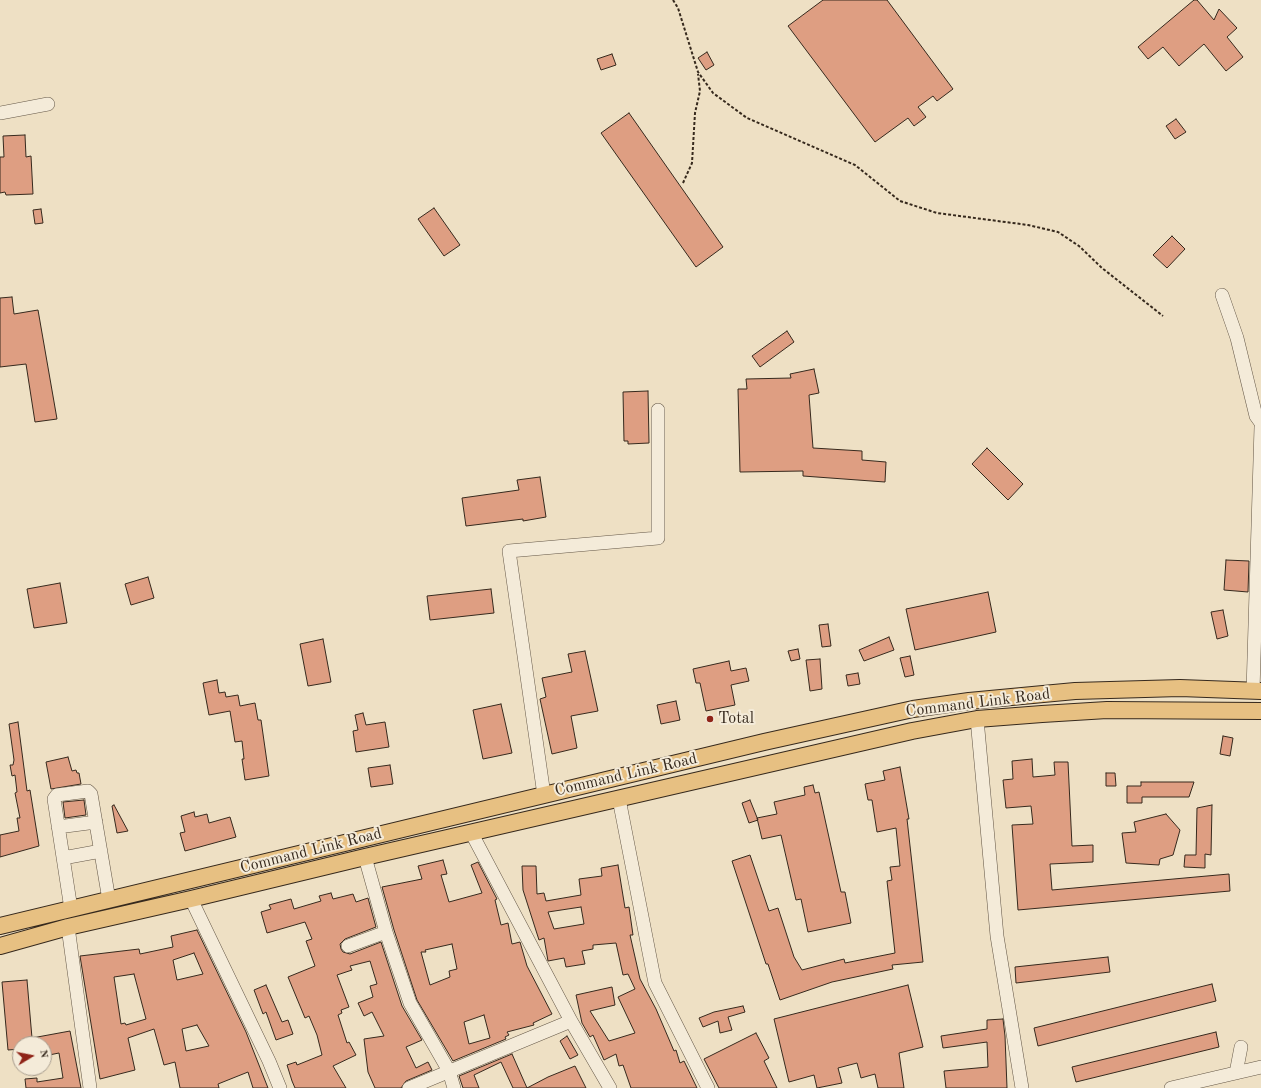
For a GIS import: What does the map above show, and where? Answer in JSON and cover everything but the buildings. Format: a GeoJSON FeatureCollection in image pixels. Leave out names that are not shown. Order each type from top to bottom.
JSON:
{"type":"FeatureCollection","features":[{"type":"Feature","properties":{"kind":"main road","name":"Command Link Road"},"geometry":{"type":"LineString","coordinates":[[0,926],[764,742],[913,710],[969,701],[1129,689],[1257,691]]}},
{"type":"Feature","properties":{"kind":"main road","name":"Command Link Road"},"geometry":{"type":"LineString","coordinates":[[0,944],[68,927],[191,900],[471,832],[912,731],[977,719],[1107,710],[1261,711]]}},
{"type":"Feature","properties":{"kind":"street"},"geometry":{"type":"LineString","coordinates":[[0,113],[48,104]]}},
{"type":"Feature","properties":{"kind":"street"},"geometry":{"type":"LineString","coordinates":[[1222,295],[1236,338],[1256,416],[1261,423]]}},
{"type":"Feature","properties":{"kind":"street"},"geometry":{"type":"LineString","coordinates":[[544,795],[510,551],[658,538],[658,410]]}},
{"type":"Feature","properties":{"kind":"street"},"geometry":{"type":"LineString","coordinates":[[1257,691],[1259,434],[1261,427]]}},
{"type":"Feature","properties":{"kind":"street"},"geometry":{"type":"LineString","coordinates":[[977,719],[997,936],[1022,1088]]}},
{"type":"Feature","properties":{"kind":"street"},"geometry":{"type":"LineString","coordinates":[[71,909],[54,799],[57,795],[88,791],[91,794],[109,900]]}},
{"type":"Feature","properties":{"kind":"street"},"geometry":{"type":"LineString","coordinates":[[619,799],[655,983],[708,1088]]}},
{"type":"Feature","properties":{"kind":"street"},"geometry":{"type":"LineString","coordinates":[[58,828],[96,822]]}},
{"type":"Feature","properties":{"kind":"street"},"geometry":{"type":"LineString","coordinates":[[471,832],[571,1021],[610,1088]]}},
{"type":"Feature","properties":{"kind":"street"},"geometry":{"type":"LineString","coordinates":[[63,858],[101,851]]}},
{"type":"Feature","properties":{"kind":"street"},"geometry":{"type":"LineString","coordinates":[[365,857],[386,932],[410,1003],[449,1071],[454,1088]]}},
{"type":"Feature","properties":{"kind":"street"},"geometry":{"type":"LineString","coordinates":[[191,900],[269,1061],[280,1088]]}},
{"type":"Feature","properties":{"kind":"street"},"geometry":{"type":"LineString","coordinates":[[68,927],[90,1088]]}},
{"type":"Feature","properties":{"kind":"street"},"geometry":{"type":"LineString","coordinates":[[348,946],[386,932]]}},
{"type":"Feature","properties":{"kind":"street"},"geometry":{"type":"LineString","coordinates":[[409,1088],[571,1021]]}},
{"type":"Feature","properties":{"kind":"street"},"geometry":{"type":"LineString","coordinates":[[1236,1073],[1241,1047]]}},
{"type":"Feature","properties":{"kind":"street"},"geometry":{"type":"LineString","coordinates":[[1171,1088],[1261,1067]]}},
{"type":"Feature","properties":{"kind":"path"},"geometry":{"type":"LineString","coordinates":[[673,0],[678,8],[698,72],[700,91],[695,113],[692,163],[683,182]]}},
{"type":"Feature","properties":{"kind":"path"},"geometry":{"type":"LineString","coordinates":[[698,72],[713,92],[747,118],[854,165],[900,201],[937,213],[1028,225],[1058,232],[1079,246],[1102,268],[1163,316]]}},
{"type":"Feature","properties":{"kind":"place","name":"Total"},"geometry":{"type":"Point","coordinates":[710,719]}}]}
